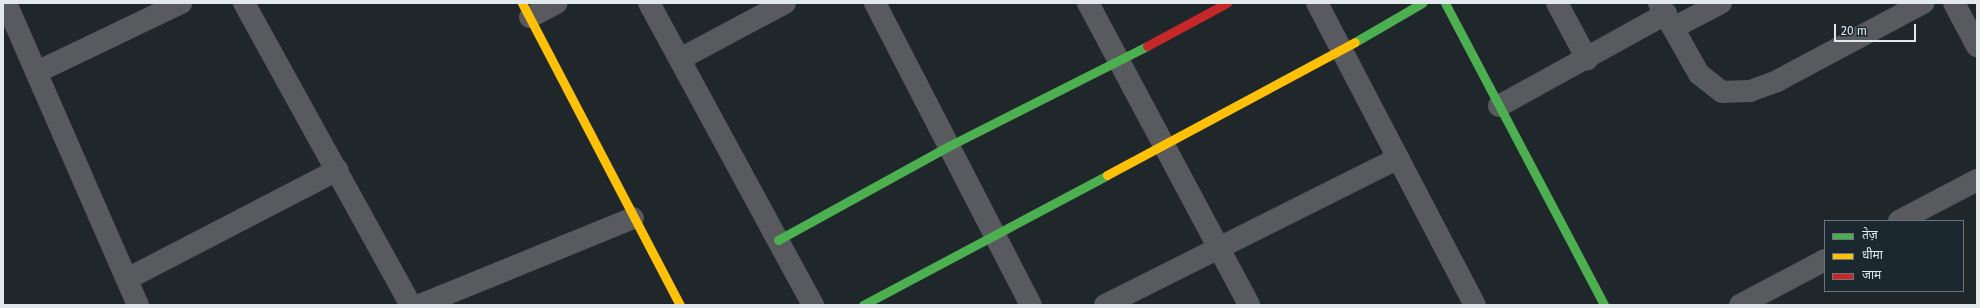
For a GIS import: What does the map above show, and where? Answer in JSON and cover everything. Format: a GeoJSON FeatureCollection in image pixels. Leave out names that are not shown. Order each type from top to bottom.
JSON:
{"type":"FeatureCollection","features":[{"type":"Feature","properties":{"kind":"street"},"geometry":{"type":"LineString","coordinates":[[6,3],[138,305]]}},
{"type":"Feature","properties":{"kind":"street"},"geometry":{"type":"LineString","coordinates":[[37,72],[181,3]]}},
{"type":"Feature","properties":{"kind":"street"},"geometry":{"type":"LineString","coordinates":[[244,3],[411,305]]}},
{"type":"Feature","properties":{"kind":"street"},"geometry":{"type":"LineString","coordinates":[[556,3],[526,10],[633,218],[680,305]]}},
{"type":"Feature","properties":{"kind":"street"},"geometry":{"type":"LineString","coordinates":[[649,3],[813,305]]}},
{"type":"Feature","properties":{"kind":"street"},"geometry":{"type":"LineString","coordinates":[[680,59],[785,3]]}},
{"type":"Feature","properties":{"kind":"street"},"geometry":{"type":"LineString","coordinates":[[875,3],[1031,305]]}},
{"type":"Feature","properties":{"kind":"street"},"geometry":{"type":"LineString","coordinates":[[1088,3],[1250,305]]}},
{"type":"Feature","properties":{"kind":"street"},"geometry":{"type":"LineString","coordinates":[[778,240],[949,146],[1120,61],[1227,3]]}},
{"type":"Feature","properties":{"kind":"street"},"geometry":{"type":"LineString","coordinates":[[1317,3],[1475,305]]}},
{"type":"Feature","properties":{"kind":"street"},"geometry":{"type":"LineString","coordinates":[[863,305],[995,236],[1342,49],[1422,3]]}},
{"type":"Feature","properties":{"kind":"street"},"geometry":{"type":"LineString","coordinates":[[1445,3],[1604,305]]}},
{"type":"Feature","properties":{"kind":"street"},"geometry":{"type":"LineString","coordinates":[[1557,3],[1587,59]]}},
{"type":"Feature","properties":{"kind":"street"},"geometry":{"type":"LineString","coordinates":[[1499,106],[1666,15],[1721,3]]}},
{"type":"Feature","properties":{"kind":"street"},"geometry":{"type":"LineString","coordinates":[[1666,15],[1699,74],[1722,92],[1750,91],[1777,81],[1922,3]]}},
{"type":"Feature","properties":{"kind":"street"},"geometry":{"type":"LineString","coordinates":[[1954,3],[1977,46]]}},
{"type":"Feature","properties":{"kind":"street"},"geometry":{"type":"LineString","coordinates":[[1105,305],[1398,158]]}},
{"type":"Feature","properties":{"kind":"street"},"geometry":{"type":"LineString","coordinates":[[127,280],[337,170]]}},
{"type":"Feature","properties":{"kind":"street"},"geometry":{"type":"LineString","coordinates":[[1901,220],[1977,180]]}},
{"type":"Feature","properties":{"kind":"street"},"geometry":{"type":"LineString","coordinates":[[420,305],[633,218]]}},
{"type":"Feature","properties":{"kind":"street"},"geometry":{"type":"LineString","coordinates":[[1740,305],[1824,261]]}},
{"type":"Feature","properties":{"kind":"traffic: fast"},"geometry":{"type":"LineString","coordinates":[[1355,42],[1422,3]]}},
{"type":"Feature","properties":{"kind":"traffic: fast"},"geometry":{"type":"LineString","coordinates":[[1445,3],[1604,305]]}},
{"type":"Feature","properties":{"kind":"traffic: fast"},"geometry":{"type":"LineString","coordinates":[[778,240],[949,146],[1147,46]]}},
{"type":"Feature","properties":{"kind":"traffic: fast"},"geometry":{"type":"LineString","coordinates":[[863,305],[1107,175]]}},
{"type":"Feature","properties":{"kind":"traffic: slow"},"geometry":{"type":"LineString","coordinates":[[522,3],[680,305]]}},
{"type":"Feature","properties":{"kind":"traffic: slow"},"geometry":{"type":"LineString","coordinates":[[1107,175],[1355,42]]}},
{"type":"Feature","properties":{"kind":"traffic: jam"},"geometry":{"type":"LineString","coordinates":[[1147,46],[1227,3]]}}]}
